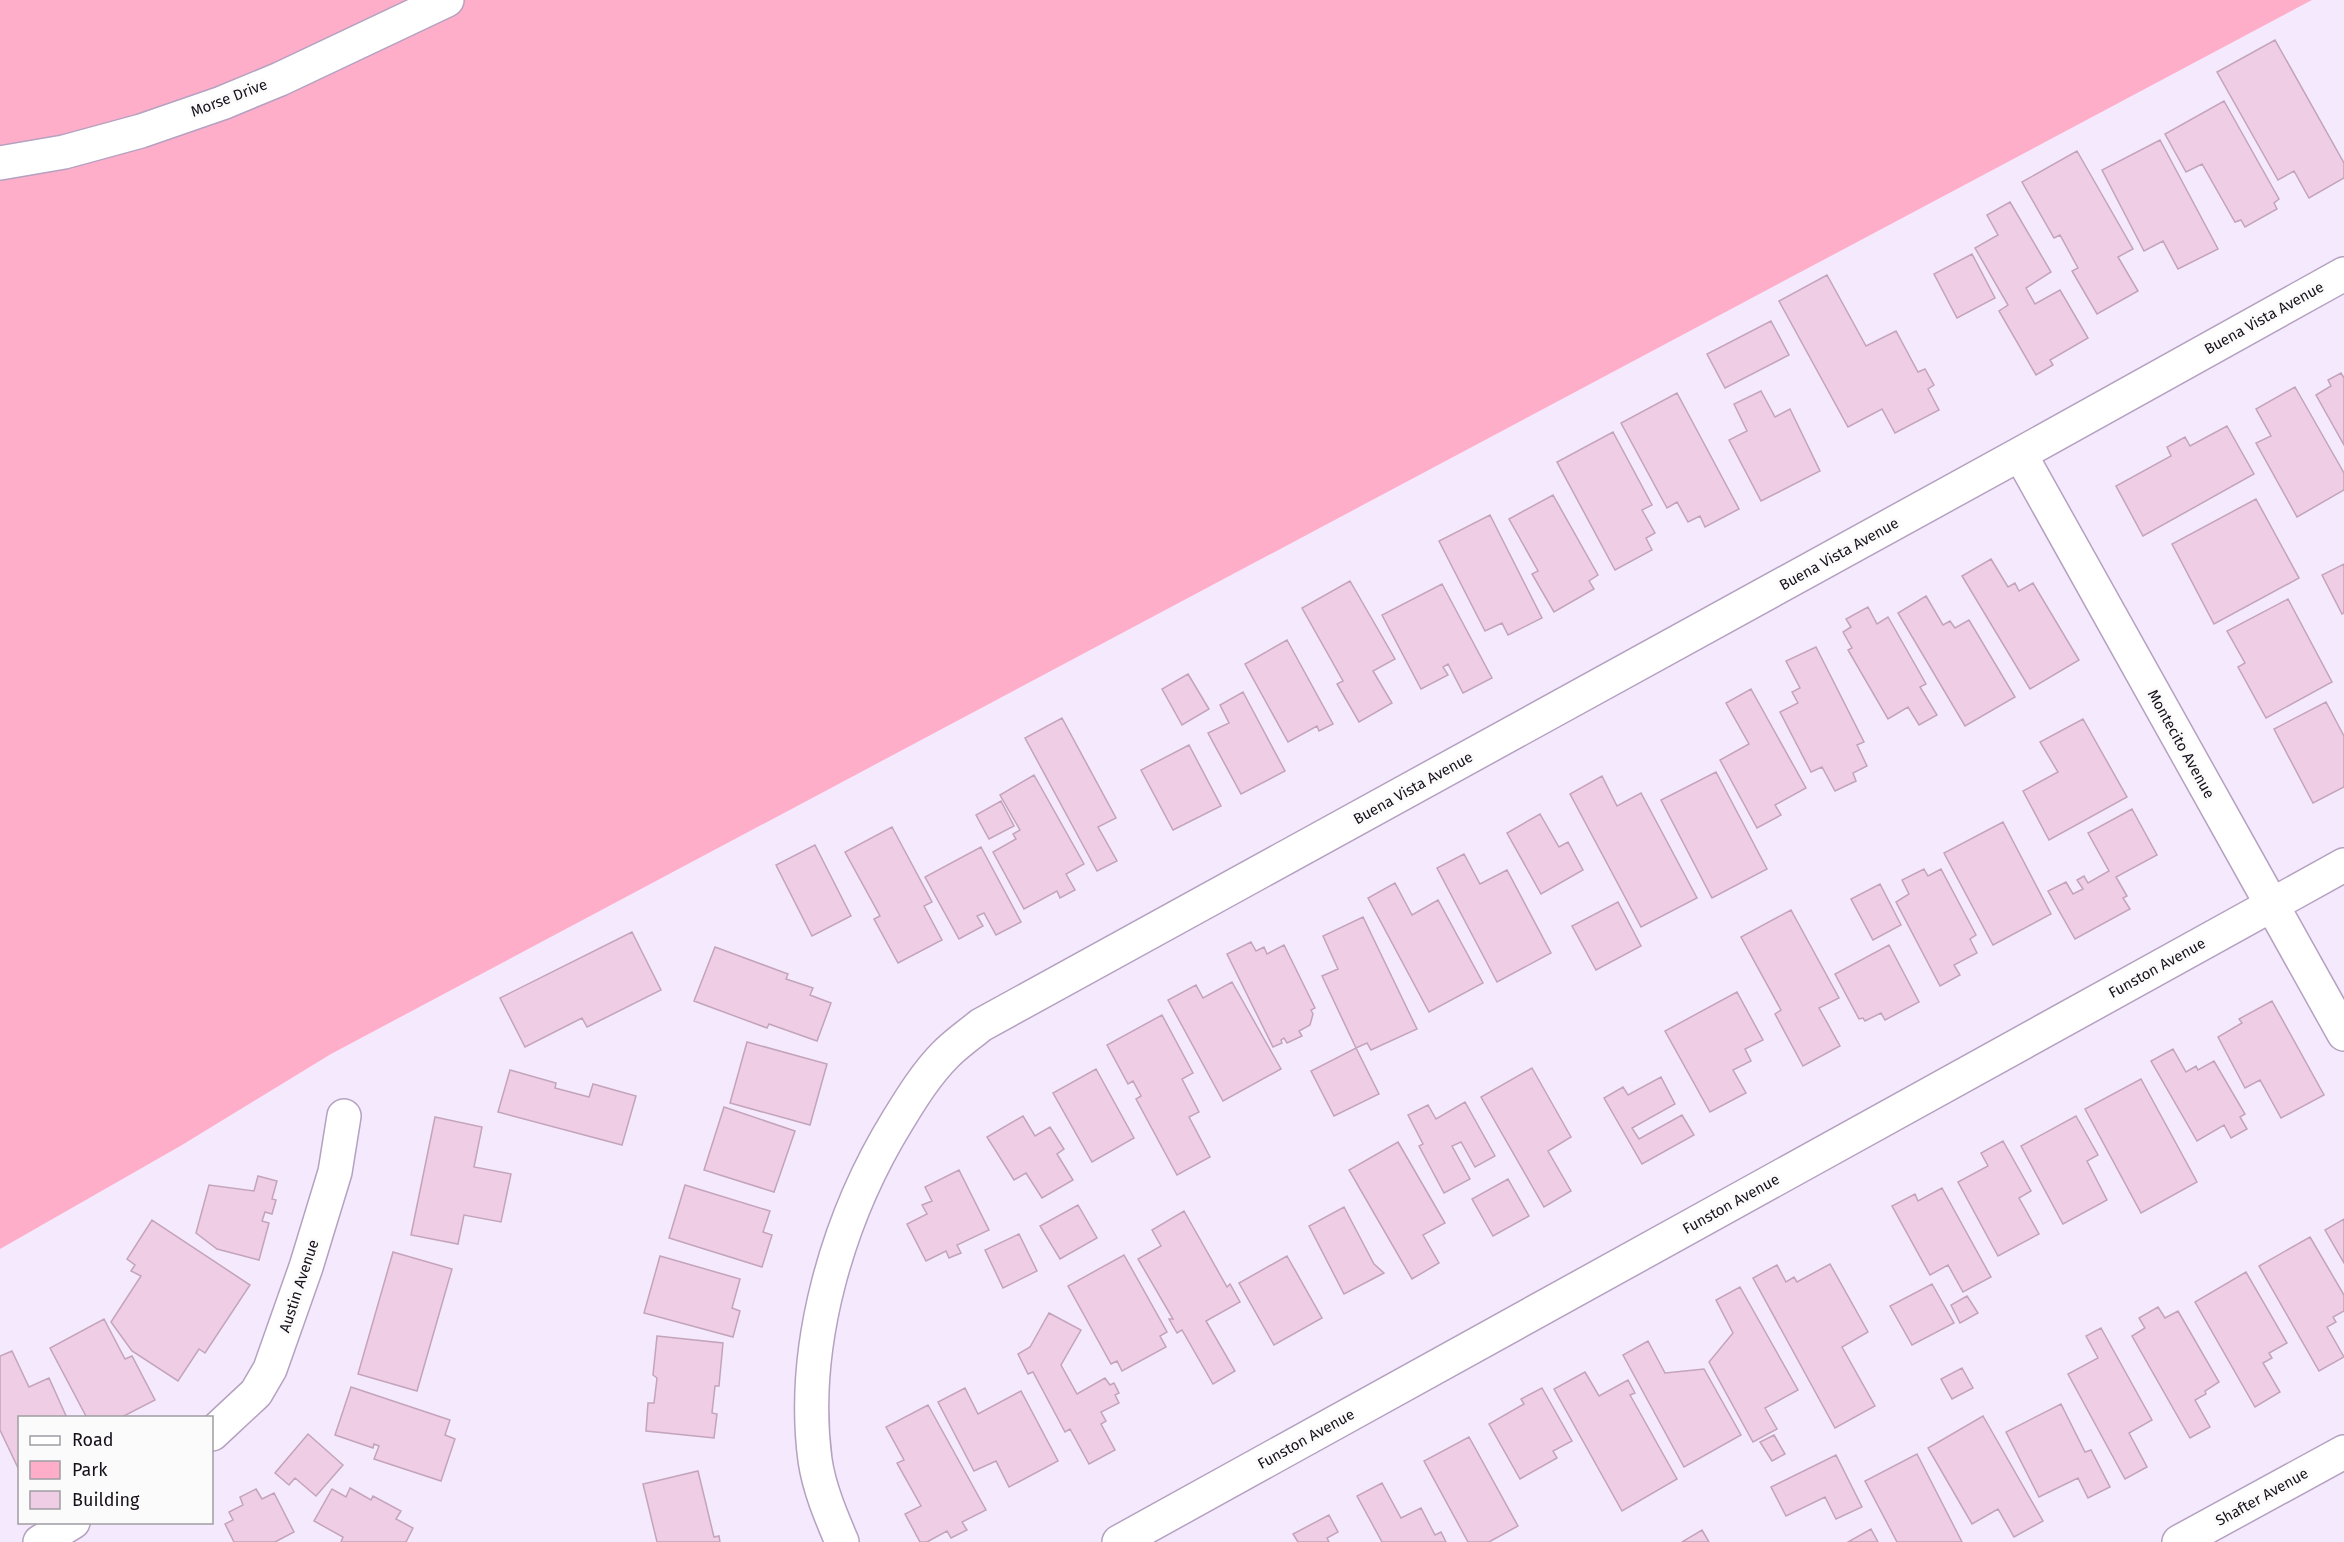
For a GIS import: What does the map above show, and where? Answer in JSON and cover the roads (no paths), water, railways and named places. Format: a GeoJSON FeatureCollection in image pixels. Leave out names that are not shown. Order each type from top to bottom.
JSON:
{"type":"FeatureCollection","features":[{"type":"Feature","properties":{"kind":"street","name":"Morse Drive"},"geometry":{"type":"LineString","coordinates":[[0,163],[64,152],[222,103],[280,79],[447,0]]}},
{"type":"Feature","properties":{"kind":"street","name":"Buena Vista Avenue"},"geometry":{"type":"LineString","coordinates":[[842,1542],[828,1508],[815,1462],[811,1412],[815,1362],[828,1286],[847,1220],[884,1142],[920,1084],[946,1053],[981,1024],[2344,274]]}},
{"type":"Feature","properties":{"kind":"street","name":"Montecito Avenue"},"geometry":{"type":"LineString","coordinates":[[2020,454],[2344,1034]]}},
{"type":"Feature","properties":{"kind":"street","name":"Funston Avenue"},"geometry":{"type":"LineString","coordinates":[[1119,1542],[2344,865]]}},
{"type":"Feature","properties":{"kind":"street","name":"Austin Avenue"},"geometry":{"type":"LineString","coordinates":[[213,1433],[256,1393],[270,1370],[306,1267],[335,1172],[344,1116]]}},
{"type":"Feature","properties":{"kind":"street","name":"Shafter Avenue"},"geometry":{"type":"LineString","coordinates":[[2180,1542],[2344,1452]]}},
{"type":"Feature","properties":{"kind":"street"},"geometry":{"type":"LineString","coordinates":[[40,1542],[70,1524]]}}]}
